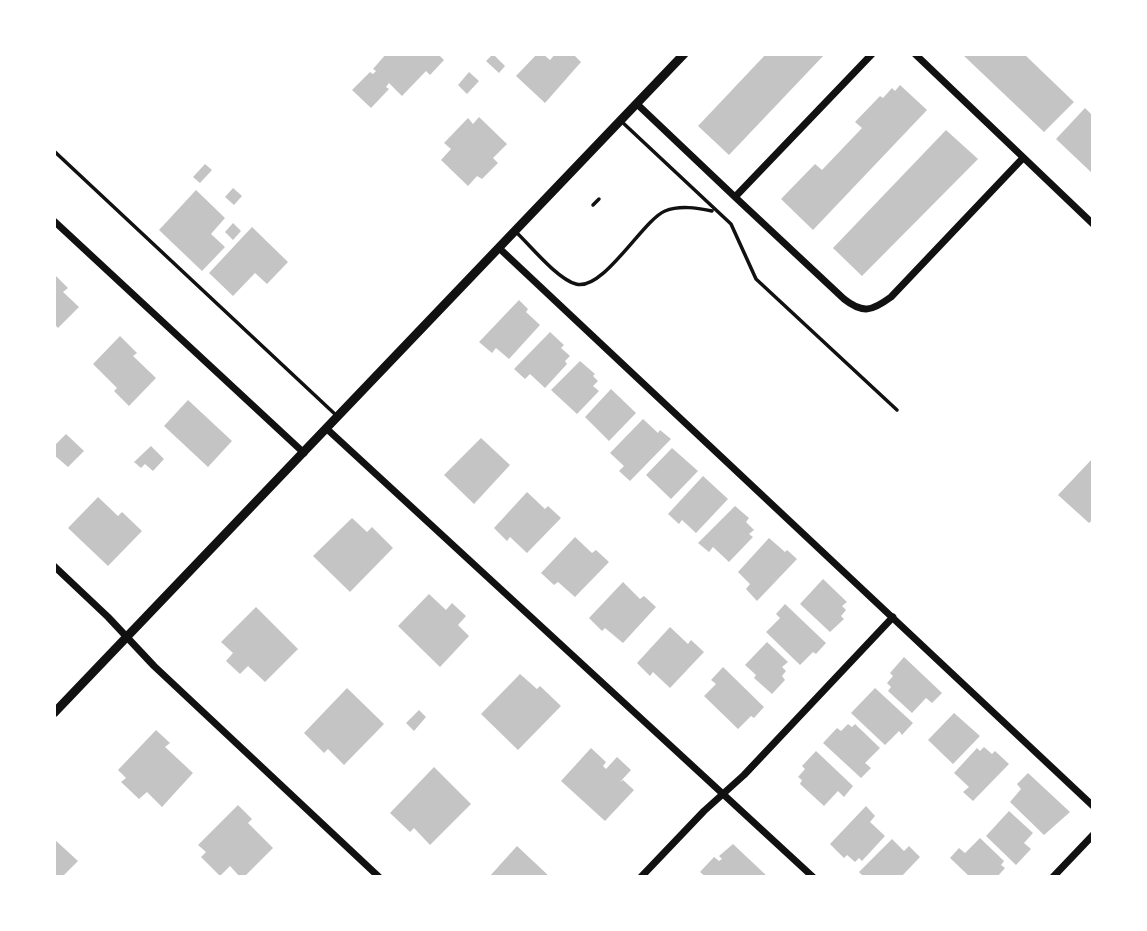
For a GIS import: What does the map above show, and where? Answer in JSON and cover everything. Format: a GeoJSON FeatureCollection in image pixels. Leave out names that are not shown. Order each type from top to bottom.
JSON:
{"type":"FeatureCollection","features":[{"type":"Feature","properties":{"kind":"street"},"geometry":{"type":"LineString","coordinates":[[54,713],[339,418],[684,54]]}},
{"type":"Feature","properties":{"kind":"street"},"geometry":{"type":"LineString","coordinates":[[735,197],[872,54]]}},
{"type":"Feature","properties":{"kind":"street"},"geometry":{"type":"LineString","coordinates":[[915,54],[1093,224]]}},
{"type":"Feature","properties":{"kind":"street"},"geometry":{"type":"LineString","coordinates":[[637,104],[844,299],[865,310],[878,306],[891,297],[1023,158]]}},
{"type":"Feature","properties":{"kind":"street"},"geometry":{"type":"LineString","coordinates":[[54,221],[304,453]]}},
{"type":"Feature","properties":{"kind":"street"},"geometry":{"type":"LineString","coordinates":[[499,248],[1093,806]]}},
{"type":"Feature","properties":{"kind":"street"},"geometry":{"type":"LineString","coordinates":[[327,429],[813,877]]}},
{"type":"Feature","properties":{"kind":"street"},"geometry":{"type":"LineString","coordinates":[[54,566],[154,666],[379,877]]}},
{"type":"Feature","properties":{"kind":"street"},"geometry":{"type":"LineString","coordinates":[[641,877],[893,617]]}},
{"type":"Feature","properties":{"kind":"street"},"geometry":{"type":"LineString","coordinates":[[1053,877],[1093,835]]}},
{"type":"Feature","properties":{"kind":"lane"},"geometry":{"type":"LineString","coordinates":[[621,120],[714,211],[731,224],[756,279],[897,410]]}},
{"type":"Feature","properties":{"kind":"lane"},"geometry":{"type":"LineString","coordinates":[[54,152],[339,418]]}},
{"type":"Feature","properties":{"kind":"lane"},"geometry":{"type":"LineString","coordinates":[[515,231],[557,272],[576,284],[588,284],[604,272],[663,212],[691,207],[714,211]]}},
{"type":"Feature","properties":{"kind":"path"},"geometry":{"type":"LineString","coordinates":[[593,205],[599,199]]}},
{"type":"Feature","properties":{"kind":"building"},"geometry":{"type":"Polygon","coordinates":[[[386,54],[438,54],[444,60],[430,75],[426,71],[402,96],[389,83],[386,87],[389,89],[371,108],[352,90],[370,72],[373,74],[376,71],[373,69],[386,54]]]}},
{"type":"Feature","properties":{"kind":"building"},"geometry":{"type":"Polygon","coordinates":[[[493,54],[505,66],[499,73],[486,61],[493,54]]]}},
{"type":"Feature","properties":{"kind":"building"},"geometry":{"type":"Polygon","coordinates":[[[537,54],[543,54],[550,60],[555,54],[573,54],[581,62],[545,103],[516,76],[537,54]]]}},
{"type":"Feature","properties":{"kind":"building"},"geometry":{"type":"Polygon","coordinates":[[[766,54],[825,54],[729,155],[698,126],[766,54]]]}},
{"type":"Feature","properties":{"kind":"building"},"geometry":{"type":"Polygon","coordinates":[[[962,54],[1024,54],[1074,102],[1044,132],[962,54]]]}},
{"type":"Feature","properties":{"kind":"building"},"geometry":{"type":"Polygon","coordinates":[[[469,72],[479,81],[467,94],[458,85],[469,72]]]}},
{"type":"Feature","properties":{"kind":"building"},"geometry":{"type":"Polygon","coordinates":[[[900,85],[927,110],[813,230],[781,199],[815,164],[822,170],[862,128],[855,122],[880,96],[883,98],[892,88],[895,91],[900,85]]]}},
{"type":"Feature","properties":{"kind":"building"},"geometry":{"type":"Polygon","coordinates":[[[1085,108],[1093,116],[1093,174],[1056,139],[1085,108]]]}},
{"type":"Feature","properties":{"kind":"building"},"geometry":{"type":"Polygon","coordinates":[[[479,117],[507,144],[493,158],[498,163],[482,179],[477,176],[468,186],[441,160],[451,149],[444,143],[468,118],[473,124],[479,117]]]}},
{"type":"Feature","properties":{"kind":"building"},"geometry":{"type":"Polygon","coordinates":[[[946,130],[978,159],[862,276],[833,248],[946,130]]]}},
{"type":"Feature","properties":{"kind":"building"},"geometry":{"type":"Polygon","coordinates":[[[205,164],[212,170],[200,183],[193,177],[205,164]]]}},
{"type":"Feature","properties":{"kind":"building"},"geometry":{"type":"Polygon","coordinates":[[[233,188],[242,196],[234,205],[225,197],[233,188]]]}},
{"type":"Feature","properties":{"kind":"building"},"geometry":{"type":"Polygon","coordinates":[[[196,190],[225,218],[211,234],[225,247],[202,271],[159,230],[196,190]]]}},
{"type":"Feature","properties":{"kind":"building"},"geometry":{"type":"Polygon","coordinates":[[[233,223],[241,231],[233,240],[225,232],[233,223]]]}},
{"type":"Feature","properties":{"kind":"building"},"geometry":{"type":"Polygon","coordinates":[[[252,227],[288,262],[267,284],[255,273],[233,296],[209,273],[252,227]]]}},
{"type":"Feature","properties":{"kind":"building"},"geometry":{"type":"Polygon","coordinates":[[[54,274],[68,288],[63,292],[79,307],[58,328],[54,324],[54,274]]]}},
{"type":"Feature","properties":{"kind":"building"},"geometry":{"type":"Polygon","coordinates":[[[519,300],[528,309],[526,312],[540,325],[509,359],[496,348],[492,353],[479,342],[519,300]]]}},
{"type":"Feature","properties":{"kind":"building"},"geometry":{"type":"Polygon","coordinates":[[[550,332],[564,345],[561,348],[570,356],[565,361],[567,364],[545,388],[530,374],[525,379],[514,369],[550,332]]]}},
{"type":"Feature","properties":{"kind":"building"},"geometry":{"type":"Polygon","coordinates":[[[120,336],[137,353],[133,356],[156,378],[129,406],[114,391],[117,388],[93,364],[120,336]]]}},
{"type":"Feature","properties":{"kind":"building"},"geometry":{"type":"Polygon","coordinates":[[[580,361],[595,374],[593,376],[598,381],[593,386],[599,391],[577,414],[551,390],[580,361]]]}},
{"type":"Feature","properties":{"kind":"building"},"geometry":{"type":"Polygon","coordinates":[[[611,389],[636,413],[609,441],[585,417],[611,389]]]}},
{"type":"Feature","properties":{"kind":"building"},"geometry":{"type":"Polygon","coordinates":[[[188,400],[232,441],[208,467],[164,426],[188,400]]]}},
{"type":"Feature","properties":{"kind":"building"},"geometry":{"type":"Polygon","coordinates":[[[643,419],[658,433],[660,430],[671,439],[630,481],[619,471],[624,466],[610,453],[643,419]]]}},
{"type":"Feature","properties":{"kind":"building"},"geometry":{"type":"Polygon","coordinates":[[[66,434],[84,451],[68,467],[54,455],[54,446],[66,434]]]}},
{"type":"Feature","properties":{"kind":"building"},"geometry":{"type":"Polygon","coordinates":[[[481,438],[510,465],[474,504],[444,475],[481,438]]]}},
{"type":"Feature","properties":{"kind":"building"},"geometry":{"type":"Polygon","coordinates":[[[151,446],[164,459],[153,471],[145,464],[141,468],[134,462],[151,446]]]}},
{"type":"Feature","properties":{"kind":"building"},"geometry":{"type":"Polygon","coordinates":[[[672,448],[698,471],[671,499],[646,475],[672,448]]]}},
{"type":"Feature","properties":{"kind":"building"},"geometry":{"type":"Polygon","coordinates":[[[1093,458],[1093,519],[1089,523],[1058,495],[1093,458]]]}},
{"type":"Feature","properties":{"kind":"building"},"geometry":{"type":"Polygon","coordinates":[[[703,476],[728,499],[696,533],[682,520],[679,524],[668,514],[703,476]]]}},
{"type":"Feature","properties":{"kind":"building"},"geometry":{"type":"Polygon","coordinates":[[[527,492],[545,509],[548,506],[561,518],[527,553],[510,537],[507,541],[494,528],[527,492]]]}},
{"type":"Feature","properties":{"kind":"building"},"geometry":{"type":"Polygon","coordinates":[[[98,497],[118,516],[122,512],[142,531],[108,566],[68,528],[98,497]]]}},
{"type":"Feature","properties":{"kind":"building"},"geometry":{"type":"Polygon","coordinates":[[[735,506],[749,518],[746,522],[754,530],[749,534],[753,537],[729,562],[713,547],[709,552],[698,543],[735,506]]]}},
{"type":"Feature","properties":{"kind":"building"},"geometry":{"type":"Polygon","coordinates":[[[352,518],[367,532],[372,527],[393,548],[350,592],[313,556],[352,518]]]}},
{"type":"Feature","properties":{"kind":"building"},"geometry":{"type":"Polygon","coordinates":[[[575,537],[592,553],[596,550],[609,562],[575,597],[558,582],[554,585],[541,573],[575,537]]]}},
{"type":"Feature","properties":{"kind":"building"},"geometry":{"type":"Polygon","coordinates":[[[769,538],[797,559],[757,601],[746,589],[750,584],[738,572],[769,538]]]}},
{"type":"Feature","properties":{"kind":"building"},"geometry":{"type":"Polygon","coordinates":[[[823,579],[847,602],[842,606],[846,610],[841,616],[844,619],[830,632],[800,604],[823,579]]]}},
{"type":"Feature","properties":{"kind":"building"},"geometry":{"type":"Polygon","coordinates":[[[623,582],[640,599],[644,596],[656,607],[623,643],[605,628],[602,631],[589,618],[623,582]]]}},
{"type":"Feature","properties":{"kind":"building"},"geometry":{"type":"Polygon","coordinates":[[[429,594],[446,610],[452,603],[466,616],[458,625],[469,636],[440,667],[398,626],[429,594]]]}},
{"type":"Feature","properties":{"kind":"building"},"geometry":{"type":"Polygon","coordinates":[[[785,604],[826,643],[800,665],[766,632],[780,618],[776,614],[785,604]]]}},
{"type":"Feature","properties":{"kind":"building"},"geometry":{"type":"Polygon","coordinates":[[[256,607],[298,649],[265,682],[248,666],[240,674],[226,661],[233,653],[221,642],[256,607]]]}},
{"type":"Feature","properties":{"kind":"building"},"geometry":{"type":"Polygon","coordinates":[[[670,627],[688,644],[691,640],[704,652],[670,688],[653,672],[650,676],[637,663],[670,627]]]}},
{"type":"Feature","properties":{"kind":"building"},"geometry":{"type":"Polygon","coordinates":[[[767,642],[788,662],[782,667],[786,671],[782,676],[785,680],[772,694],[754,678],[756,675],[745,665],[767,642]]]}},
{"type":"Feature","properties":{"kind":"building"},"geometry":{"type":"Polygon","coordinates":[[[904,657],[942,693],[932,703],[926,698],[912,713],[888,691],[891,687],[887,683],[893,676],[890,673],[904,657]]]}},
{"type":"Feature","properties":{"kind":"building"},"geometry":{"type":"Polygon","coordinates":[[[723,667],[764,707],[738,729],[704,696],[716,684],[711,680],[723,667]]]}},
{"type":"Feature","properties":{"kind":"building"},"geometry":{"type":"Polygon","coordinates":[[[520,674],[537,689],[540,686],[561,706],[518,750],[481,714],[520,674]]]}},
{"type":"Feature","properties":{"kind":"building"},"geometry":{"type":"Polygon","coordinates":[[[347,688],[384,724],[344,765],[328,749],[324,753],[304,733],[347,688]]]}},
{"type":"Feature","properties":{"kind":"building"},"geometry":{"type":"Polygon","coordinates":[[[875,688],[913,723],[902,735],[899,731],[885,745],[851,713],[875,688]]]}},
{"type":"Feature","properties":{"kind":"building"},"geometry":{"type":"Polygon","coordinates":[[[419,710],[426,717],[414,731],[406,723],[419,710]]]}},
{"type":"Feature","properties":{"kind":"building"},"geometry":{"type":"Polygon","coordinates":[[[954,713],[980,736],[953,764],[928,740],[954,713]]]}},
{"type":"Feature","properties":{"kind":"building"},"geometry":{"type":"Polygon","coordinates":[[[848,724],[852,727],[855,724],[880,748],[865,763],[871,768],[861,778],[823,743],[837,728],[841,731],[848,724]]]}},
{"type":"Feature","properties":{"kind":"building"},"geometry":{"type":"Polygon","coordinates":[[[156,730],[170,743],[165,747],[193,773],[162,807],[147,792],[139,799],[121,782],[126,778],[118,770],[156,730]]]}},
{"type":"Feature","properties":{"kind":"building"},"geometry":{"type":"Polygon","coordinates":[[[984,747],[992,754],[995,751],[1009,764],[973,801],[963,792],[969,787],[954,773],[977,748],[980,751],[984,747]]]}},
{"type":"Feature","properties":{"kind":"building"},"geometry":{"type":"Polygon","coordinates":[[[591,748],[606,762],[603,766],[606,769],[617,757],[631,770],[620,782],[623,780],[634,790],[605,821],[561,781],[591,748]]]}},
{"type":"Feature","properties":{"kind":"building"},"geometry":{"type":"Polygon","coordinates":[[[816,751],[853,786],[844,797],[838,791],[824,806],[800,784],[802,780],[798,777],[805,769],[802,766],[816,751]]]}},
{"type":"Feature","properties":{"kind":"building"},"geometry":{"type":"Polygon","coordinates":[[[434,767],[471,804],[430,845],[414,828],[410,832],[390,813],[434,767]]]}},
{"type":"Feature","properties":{"kind":"building"},"geometry":{"type":"Polygon","coordinates":[[[1028,773],[1070,812],[1044,835],[1010,802],[1021,789],[1017,784],[1028,773]]]}},
{"type":"Feature","properties":{"kind":"building"},"geometry":{"type":"Polygon","coordinates":[[[238,805],[252,819],[248,823],[273,848],[244,877],[240,877],[230,866],[220,876],[201,857],[206,852],[198,845],[238,805]]]}},
{"type":"Feature","properties":{"kind":"building"},"geometry":{"type":"Polygon","coordinates":[[[866,806],[875,816],[870,822],[885,836],[862,861],[859,858],[855,862],[847,855],[844,858],[830,844],[866,806]]]}},
{"type":"Feature","properties":{"kind":"building"},"geometry":{"type":"Polygon","coordinates":[[[1009,811],[1033,833],[1024,843],[1031,849],[1016,865],[986,836],[1009,811]]]}},
{"type":"Feature","properties":{"kind":"building"},"geometry":{"type":"Polygon","coordinates":[[[980,838],[1004,861],[1001,865],[1005,868],[997,877],[970,877],[950,858],[959,848],[965,853],[980,838]]]}},
{"type":"Feature","properties":{"kind":"building"},"geometry":{"type":"Polygon","coordinates":[[[54,839],[78,861],[62,877],[54,877],[54,839]]]}},
{"type":"Feature","properties":{"kind":"building"},"geometry":{"type":"Polygon","coordinates":[[[892,839],[904,851],[909,846],[920,857],[901,877],[864,877],[859,872],[892,839]]]}},
{"type":"Feature","properties":{"kind":"building"},"geometry":{"type":"Polygon","coordinates":[[[733,844],[768,877],[706,877],[700,872],[714,857],[719,861],[722,859],[719,856],[733,844]]]}},
{"type":"Feature","properties":{"kind":"building"},"geometry":{"type":"Polygon","coordinates":[[[517,846],[550,877],[489,877],[517,846]]]}}]}
